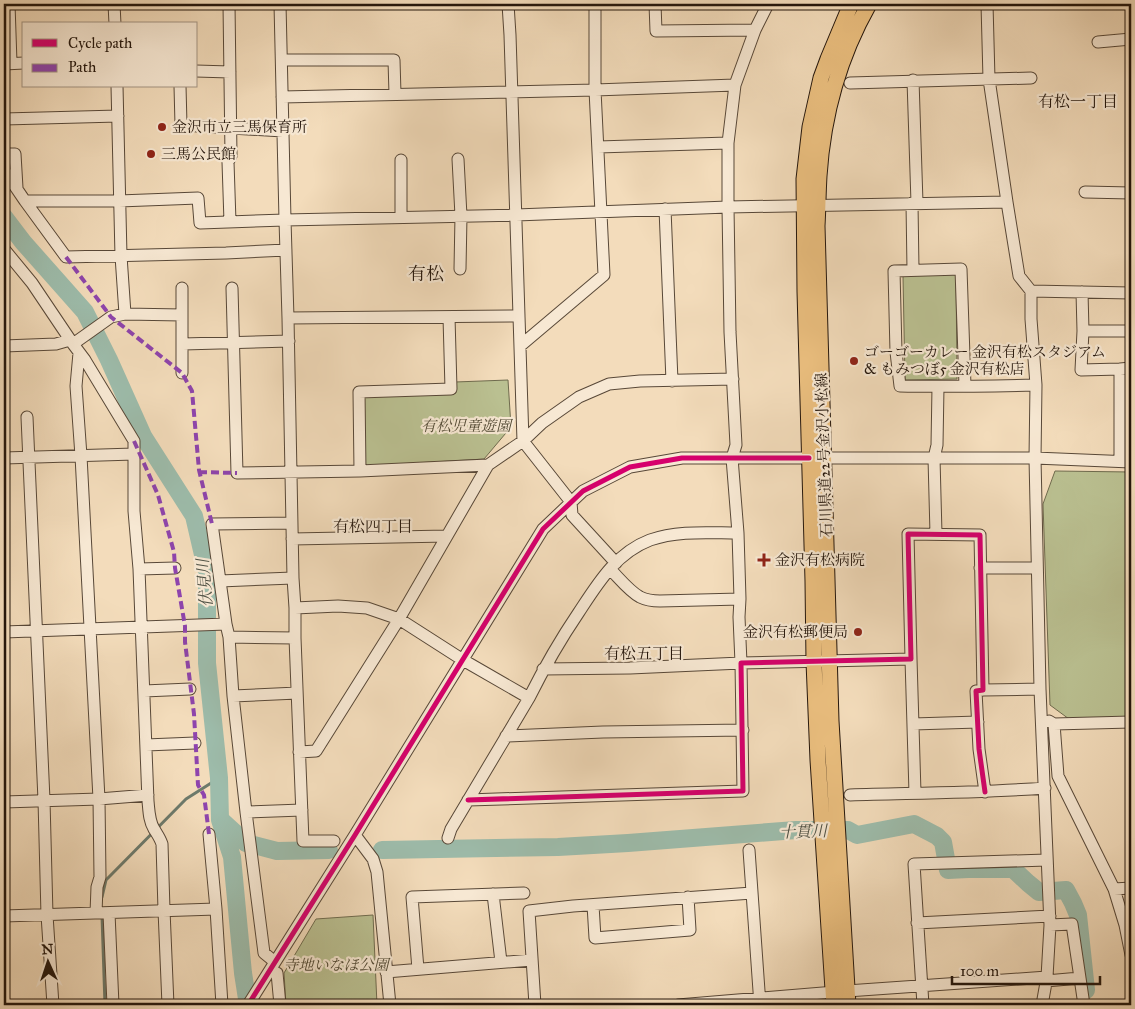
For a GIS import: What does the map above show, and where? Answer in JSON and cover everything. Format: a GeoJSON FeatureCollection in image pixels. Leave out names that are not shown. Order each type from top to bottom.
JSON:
{"type":"FeatureCollection","features":[{"type":"Feature","properties":{"kind":"main road","name":"石川県道22号金沢小松線"},"geometry":{"type":"LineString","coordinates":[[830,830],[818,760],[814,662],[813,581],[816,458],[817,226],[804,179],[815,101],[828,59],[851,4]]}},
{"type":"Feature","properties":{"kind":"main road","name":"石川県道22号金沢小松線"},"geometry":{"type":"LineString","coordinates":[[811,206],[819,175],[827,114],[843,58],[856,26],[868,4]]}},
{"type":"Feature","properties":{"kind":"main road","name":"石川県道22号金沢小松線"},"geometry":{"type":"LineString","coordinates":[[816,458],[830,661],[830,830],[840,998]]}},
{"type":"Feature","properties":{"kind":"street"},"geometry":{"type":"LineString","coordinates":[[9,4],[7,64],[22,63]]}},
{"type":"Feature","properties":{"kind":"street"},"geometry":{"type":"LineString","coordinates":[[114,4],[115,22]]}},
{"type":"Feature","properties":{"kind":"street"},"geometry":{"type":"LineString","coordinates":[[229,4],[231,156],[228,162],[230,222]]}},
{"type":"Feature","properties":{"kind":"street"},"geometry":{"type":"LineString","coordinates":[[280,4],[293,578],[303,841],[334,841]]}},
{"type":"Feature","properties":{"kind":"street"},"geometry":{"type":"LineString","coordinates":[[508,4],[523,442],[571,502],[572,516],[627,586],[640,597],[660,601],[740,599]]}},
{"type":"Feature","properties":{"kind":"street"},"geometry":{"type":"LineString","coordinates":[[520,346],[604,275],[595,90],[595,4]]}},
{"type":"Feature","properties":{"kind":"street"},"geometry":{"type":"LineString","coordinates":[[655,4],[656,31],[755,30]]}},
{"type":"Feature","properties":{"kind":"street"},"geometry":{"type":"LineString","coordinates":[[468,800],[743,791],[738,533],[732,458],[736,445],[730,332],[728,143],[735,85],[755,30],[768,4]]}},
{"type":"Feature","properties":{"kind":"street"},"geometry":{"type":"LineString","coordinates":[[987,4],[989,79],[1007,202],[1019,276],[1031,292],[1036,385],[1035,458],[1040,689],[1050,921],[1046,979],[1042,1005]]}},
{"type":"Feature","properties":{"kind":"street"},"geometry":{"type":"LineString","coordinates":[[1098,42],[1131,39]]}},
{"type":"Feature","properties":{"kind":"street"},"geometry":{"type":"LineString","coordinates":[[282,60],[394,60],[395,94]]}},
{"type":"Feature","properties":{"kind":"street"},"geometry":{"type":"LineString","coordinates":[[198,72],[230,72]]}},
{"type":"Feature","properties":{"kind":"street"},"geometry":{"type":"LineString","coordinates":[[850,83],[1031,78]]}},
{"type":"Feature","properties":{"kind":"street"},"geometry":{"type":"LineString","coordinates":[[913,80],[913,270]]}},
{"type":"Feature","properties":{"kind":"street"},"geometry":{"type":"LineString","coordinates":[[282,97],[735,85]]}},
{"type":"Feature","properties":{"kind":"street"},"geometry":{"type":"LineString","coordinates":[[117,88],[119,201],[125,314]]}},
{"type":"Feature","properties":{"kind":"street"},"geometry":{"type":"LineString","coordinates":[[180,88],[181,125],[283,131]]}},
{"type":"Feature","properties":{"kind":"street"},"geometry":{"type":"LineString","coordinates":[[4,119],[118,116]]}},
{"type":"Feature","properties":{"kind":"street"},"geometry":{"type":"LineString","coordinates":[[598,147],[728,143]]}},
{"type":"Feature","properties":{"kind":"street"},"geometry":{"type":"LineString","coordinates":[[4,154],[15,154],[17,190]]}},
{"type":"Feature","properties":{"kind":"street"},"geometry":{"type":"LineString","coordinates":[[458,159],[461,216],[460,270]]}},
{"type":"Feature","properties":{"kind":"street"},"geometry":{"type":"LineString","coordinates":[[401,160],[401,217]]}},
{"type":"Feature","properties":{"kind":"street"},"geometry":{"type":"LineString","coordinates":[[4,170],[24,201],[66,257],[226,254],[286,250]]}},
{"type":"Feature","properties":{"kind":"street"},"geometry":{"type":"LineString","coordinates":[[1085,192],[1131,194]]}},
{"type":"Feature","properties":{"kind":"street"},"geometry":{"type":"LineString","coordinates":[[24,201],[119,201],[198,198],[200,223],[516,215],[728,207],[1007,202]]}},
{"type":"Feature","properties":{"kind":"street"},"geometry":{"type":"LineString","coordinates":[[665,209],[672,381]]}},
{"type":"Feature","properties":{"kind":"street"},"geometry":{"type":"LineString","coordinates":[[4,249],[32,283],[85,360],[134,441],[134,511],[142,628],[148,796],[150,817],[162,844],[168,1005]]}},
{"type":"Feature","properties":{"kind":"street"},"geometry":{"type":"LineString","coordinates":[[965,386],[961,269],[894,271],[896,352],[900,386],[938,387],[1036,385]]}},
{"type":"Feature","properties":{"kind":"street"},"geometry":{"type":"LineString","coordinates":[[182,288],[182,373]]}},
{"type":"Feature","properties":{"kind":"street"},"geometry":{"type":"LineString","coordinates":[[232,288],[237,477],[488,465]]}},
{"type":"Feature","properties":{"kind":"street"},"geometry":{"type":"LineString","coordinates":[[1031,292],[1131,293]]}},
{"type":"Feature","properties":{"kind":"street"},"geometry":{"type":"LineString","coordinates":[[248,1005],[543,530],[582,491],[630,467],[682,458],[1035,458],[1126,462],[1126,368],[1081,370],[1082,292]]}},
{"type":"Feature","properties":{"kind":"street"},"geometry":{"type":"LineString","coordinates":[[4,346],[56,344],[74,346],[111,317],[125,314],[182,315]]}},
{"type":"Feature","properties":{"kind":"street"},"geometry":{"type":"LineString","coordinates":[[360,471],[359,392],[451,389],[449,316]]}},
{"type":"Feature","properties":{"kind":"street"},"geometry":{"type":"LineString","coordinates":[[288,318],[519,316]]}},
{"type":"Feature","properties":{"kind":"street"},"geometry":{"type":"LineString","coordinates":[[1083,331],[1131,331]]}},
{"type":"Feature","properties":{"kind":"street"},"geometry":{"type":"LineString","coordinates":[[182,344],[289,341]]}},
{"type":"Feature","properties":{"kind":"street"},"geometry":{"type":"LineString","coordinates":[[74,346],[98,798],[100,877],[97,886],[102,913],[112,1005]]}},
{"type":"Feature","properties":{"kind":"street"},"geometry":{"type":"LineString","coordinates":[[299,752],[316,751],[399,618],[488,465],[523,442],[542,423],[579,397],[609,384],[640,381],[733,379]]}},
{"type":"Feature","properties":{"kind":"street"},"geometry":{"type":"LineString","coordinates":[[936,534],[934,458],[937,445],[938,387]]}},
{"type":"Feature","properties":{"kind":"street"},"geometry":{"type":"LineString","coordinates":[[27,417],[44,800],[47,915],[53,1005]]}},
{"type":"Feature","properties":{"kind":"street"},"geometry":{"type":"LineString","coordinates":[[4,458],[134,454]]}},
{"type":"Feature","properties":{"kind":"street"},"geometry":{"type":"LineString","coordinates":[[280,1005],[277,973],[264,953],[233,696],[229,638],[212,524],[292,523]]}},
{"type":"Feature","properties":{"kind":"street"},"geometry":{"type":"LineString","coordinates":[[448,838],[451,828],[529,698],[562,636],[604,575],[622,556],[662,536],[681,533],[738,533]]}},
{"type":"Feature","properties":{"kind":"street"},"geometry":{"type":"LineString","coordinates":[[915,793],[908,534],[980,534],[983,690]]}},
{"type":"Feature","properties":{"kind":"street"},"geometry":{"type":"LineString","coordinates":[[292,538],[447,536]]}},
{"type":"Feature","properties":{"kind":"street"},"geometry":{"type":"LineString","coordinates":[[139,569],[175,568]]}},
{"type":"Feature","properties":{"kind":"street"},"geometry":{"type":"LineString","coordinates":[[980,568],[1037,568]]}},
{"type":"Feature","properties":{"kind":"street"},"geometry":{"type":"LineString","coordinates":[[220,581],[293,578]]}},
{"type":"Feature","properties":{"kind":"street"},"geometry":{"type":"LineString","coordinates":[[295,608],[338,606],[368,608],[399,618],[463,660],[529,698]]}},
{"type":"Feature","properties":{"kind":"street"},"geometry":{"type":"LineString","coordinates":[[4,632],[226,624]]}},
{"type":"Feature","properties":{"kind":"street"},"geometry":{"type":"LineString","coordinates":[[229,638],[295,638]]}},
{"type":"Feature","properties":{"kind":"street"},"geometry":{"type":"LineString","coordinates":[[543,669],[911,659]]}},
{"type":"Feature","properties":{"kind":"street"},"geometry":{"type":"LineString","coordinates":[[144,691],[190,689]]}},
{"type":"Feature","properties":{"kind":"street"},"geometry":{"type":"LineString","coordinates":[[985,792],[979,749],[976,692],[983,690],[1040,689]]}},
{"type":"Feature","properties":{"kind":"street"},"geometry":{"type":"LineString","coordinates":[[233,696],[297,692]]}},
{"type":"Feature","properties":{"kind":"street"},"geometry":{"type":"LineString","coordinates":[[1041,714],[1054,724],[1131,722]]}},
{"type":"Feature","properties":{"kind":"street"},"geometry":{"type":"LineString","coordinates":[[913,724],[978,722]]}},
{"type":"Feature","properties":{"kind":"street"},"geometry":{"type":"LineString","coordinates":[[1054,724],[1058,776],[1114,889],[1131,955]]}},
{"type":"Feature","properties":{"kind":"street"},"geometry":{"type":"LineString","coordinates":[[506,736],[743,730]]}},
{"type":"Feature","properties":{"kind":"street"},"geometry":{"type":"LineString","coordinates":[[146,745],[195,743]]}},
{"type":"Feature","properties":{"kind":"street"},"geometry":{"type":"LineString","coordinates":[[850,795],[985,792],[1044,782],[1058,776]]}},
{"type":"Feature","properties":{"kind":"street"},"geometry":{"type":"LineString","coordinates":[[4,802],[148,796]]}},
{"type":"Feature","properties":{"kind":"street"},"geometry":{"type":"LineString","coordinates":[[246,812],[302,810]]}},
{"type":"Feature","properties":{"kind":"street"},"geometry":{"type":"LineString","coordinates":[[209,834],[222,1005]]}},
{"type":"Feature","properties":{"kind":"street"},"geometry":{"type":"LineString","coordinates":[[355,835],[373,859],[377,872],[390,1005]]}},
{"type":"Feature","properties":{"kind":"street"},"geometry":{"type":"LineString","coordinates":[[749,850],[760,1002]]}},
{"type":"Feature","properties":{"kind":"street"},"geometry":{"type":"LineString","coordinates":[[923,1005],[914,864],[1047,860]]}},
{"type":"Feature","properties":{"kind":"street"},"geometry":{"type":"LineString","coordinates":[[1114,889],[1131,888]]}},
{"type":"Feature","properties":{"kind":"street"},"geometry":{"type":"LineString","coordinates":[[418,969],[412,898],[524,893]]}},
{"type":"Feature","properties":{"kind":"street"},"geometry":{"type":"LineString","coordinates":[[535,1005],[529,911],[752,893]]}},
{"type":"Feature","properties":{"kind":"street"},"geometry":{"type":"LineString","coordinates":[[494,894],[501,962]]}},
{"type":"Feature","properties":{"kind":"street"},"geometry":{"type":"LineString","coordinates":[[592,905],[595,938],[690,930],[688,898]]}},
{"type":"Feature","properties":{"kind":"street"},"geometry":{"type":"LineString","coordinates":[[4,916],[216,908]]}},
{"type":"Feature","properties":{"kind":"street"},"geometry":{"type":"LineString","coordinates":[[917,923],[1050,921],[1072,924],[1084,1005]]}},
{"type":"Feature","properties":{"kind":"street"},"geometry":{"type":"LineString","coordinates":[[386,972],[532,960]]}},
{"type":"Feature","properties":{"kind":"street"},"geometry":{"type":"LineString","coordinates":[[678,1005],[840,998],[922,986],[1080,978]]}},
{"type":"Feature","properties":{"kind":"green space"},"geometry":{"type":"Polygon","coordinates":[[[956,273],[957,379],[905,380],[903,276],[956,273]]]}},
{"type":"Feature","properties":{"kind":"green space","name":"有松児童遊園"},"geometry":{"type":"Polygon","coordinates":[[[508,380],[511,427],[484,459],[364,466],[361,396],[456,393],[455,382],[508,380]]]}},
{"type":"Feature","properties":{"kind":"green space"},"geometry":{"type":"Polygon","coordinates":[[[1055,471],[1131,472],[1131,717],[1069,719],[1050,705],[1043,504],[1055,471]]]}},
{"type":"Feature","properties":{"kind":"green space","name":"寺地いなほ公園"},"geometry":{"type":"Polygon","coordinates":[[[373,915],[377,1005],[286,1005],[284,973],[316,919],[373,915]]]}},
{"type":"Feature","properties":{"kind":"waterway","name":"伏見川"},"geometry":{"type":"LineString","coordinates":[[4,217],[23,242],[85,312],[143,436],[194,516],[207,572],[207,663],[219,778],[220,820],[232,857],[243,973],[248,1005]]}},
{"type":"Feature","properties":{"kind":"waterway"},"geometry":{"type":"LineString","coordinates":[[102,897],[106,880],[186,799],[219,778]]}},
{"type":"Feature","properties":{"kind":"waterway","name":"十貫川"},"geometry":{"type":"LineString","coordinates":[[223,822],[246,843],[277,851],[329,850]]}},
{"type":"Feature","properties":{"kind":"waterway","name":"十貫川"},"geometry":{"type":"LineString","coordinates":[[382,850],[558,847],[796,830],[848,830],[857,835],[914,824],[937,836],[943,842],[948,870],[1013,869],[1039,892],[1066,890],[1078,915],[1086,990]]}},
{"type":"Feature","properties":{"kind":"waterway"},"geometry":{"type":"LineString","coordinates":[[102,916],[105,1005]]}},
{"type":"Feature","properties":{"kind":"marked path"},"geometry":{"type":"LineString","coordinates":[[66,257],[111,317],[182,373],[192,391],[199,470],[212,524]]}},
{"type":"Feature","properties":{"kind":"marked path"},"geometry":{"type":"LineString","coordinates":[[134,441],[158,495],[174,552],[185,626],[185,642],[194,714],[198,785],[204,795],[209,834]]}},
{"type":"Feature","properties":{"kind":"marked path"},"geometry":{"type":"LineString","coordinates":[[199,472],[237,473]]}},
{"type":"Feature","properties":{"kind":"cycle path"},"geometry":{"type":"LineString","coordinates":[[248,1005],[543,529],[583,491],[630,467],[682,458],[809,458]]}},
{"type":"Feature","properties":{"kind":"cycle path"},"geometry":{"type":"LineString","coordinates":[[468,800],[743,791],[741,663],[911,659],[908,534],[980,535],[983,690],[976,691],[979,749],[985,792]]}},
{"type":"Feature","properties":{"kind":"place","name":"金沢市立三馬保育所"},"geometry":{"type":"Point","coordinates":[162,127]}},
{"type":"Feature","properties":{"kind":"place","name":"三馬公民館"},"geometry":{"type":"Point","coordinates":[151,154]}},
{"type":"Feature","properties":{"kind":"place","name":"ゴーゴーカレー 金沢有松スタジアム & もみつぼ5 金沢有松店"},"geometry":{"type":"Point","coordinates":[854,361]}},
{"type":"Feature","properties":{"kind":"place","name":"金沢有松病院"},"geometry":{"type":"Point","coordinates":[764,560]}},
{"type":"Feature","properties":{"kind":"place","name":"金沢有松郵便局"},"geometry":{"type":"Point","coordinates":[858,632]}},
{"type":"Feature","properties":{"kind":"district","name":"有松一丁目"},"geometry":{"type":"Point","coordinates":[1078,101]}},
{"type":"Feature","properties":{"kind":"district","name":"有松"},"geometry":{"type":"Point","coordinates":[426,274]}},
{"type":"Feature","properties":{"kind":"district","name":"有松四丁目"},"geometry":{"type":"Point","coordinates":[373,526]}},
{"type":"Feature","properties":{"kind":"district","name":"有松五丁目"},"geometry":{"type":"Point","coordinates":[644,653]}}]}
